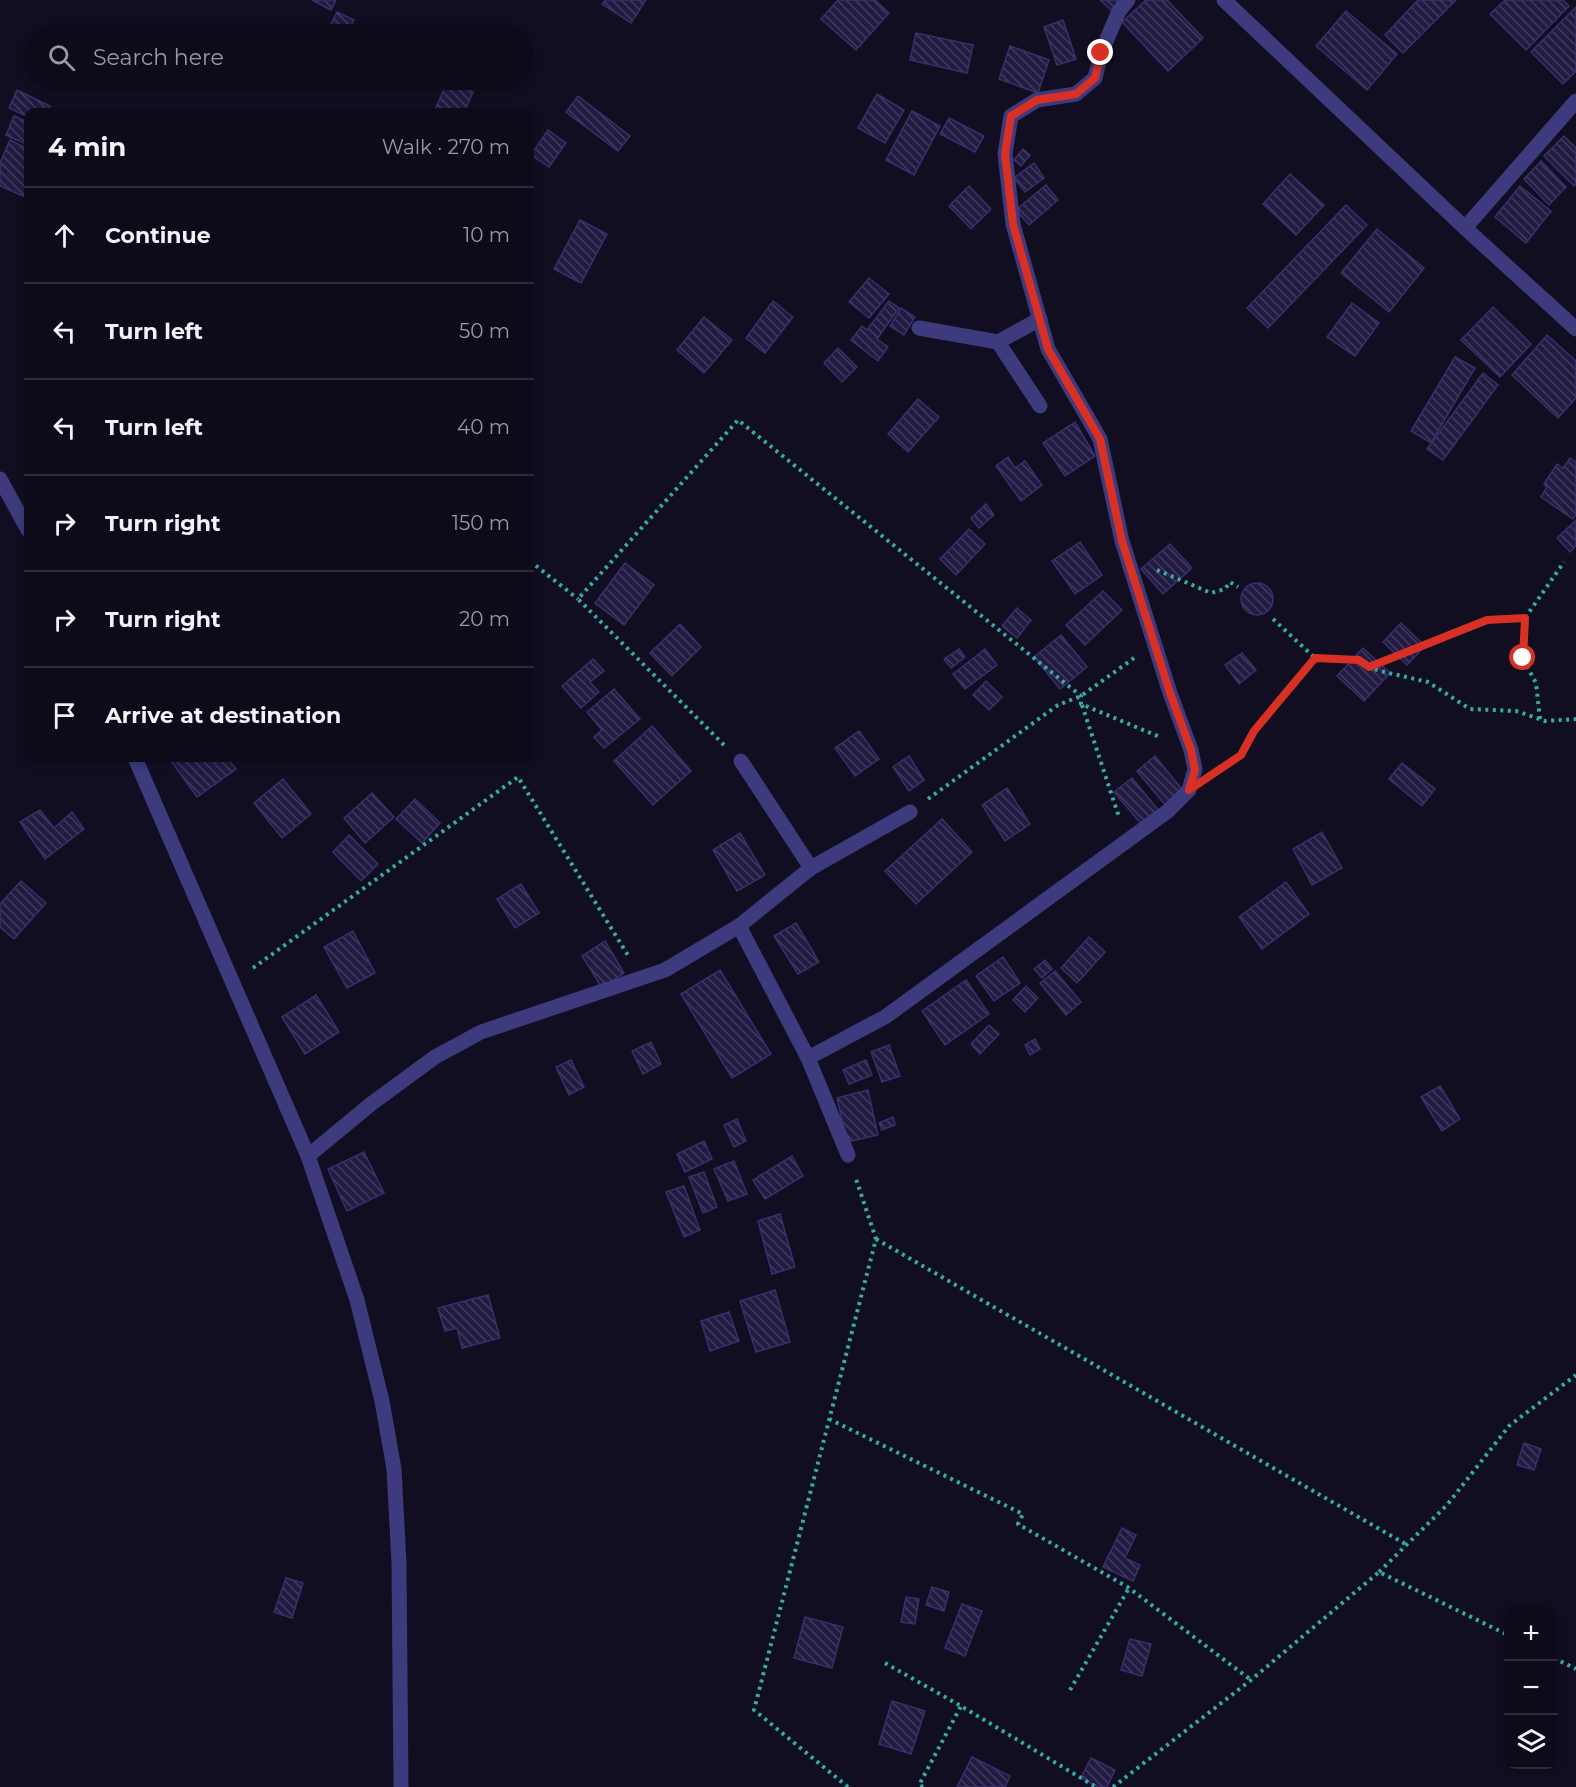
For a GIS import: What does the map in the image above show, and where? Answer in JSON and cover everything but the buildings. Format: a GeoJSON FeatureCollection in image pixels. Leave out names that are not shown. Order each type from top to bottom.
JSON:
{"type":"FeatureCollection","features":[{"type":"Feature","properties":{"kind":"street"},"geometry":{"type":"LineString","coordinates":[[808,1058],[885,1017],[1168,811],[1189,790],[1195,770],[1191,750],[1122,541],[1100,439],[1048,349],[1013,224],[1005,154],[1011,116],[1037,100],[1076,94],[1095,78],[1101,53],[1119,11],[1128,0]]}},
{"type":"Feature","properties":{"kind":"street"},"geometry":{"type":"LineString","coordinates":[[1224,0],[1465,228],[1576,329]]}},
{"type":"Feature","properties":{"kind":"street"},"geometry":{"type":"LineString","coordinates":[[1465,228],[1576,101]]}},
{"type":"Feature","properties":{"kind":"street"},"geometry":{"type":"LineString","coordinates":[[919,328],[998,342],[1040,319]]}},
{"type":"Feature","properties":{"kind":"street"},"geometry":{"type":"LineString","coordinates":[[998,342],[1040,406]]}},
{"type":"Feature","properties":{"kind":"street"},"geometry":{"type":"LineString","coordinates":[[0,479],[24,523]]}},
{"type":"Feature","properties":{"kind":"street"},"geometry":{"type":"LineString","coordinates":[[741,761],[811,868]]}},
{"type":"Feature","properties":{"kind":"street"},"geometry":{"type":"LineString","coordinates":[[137,762],[308,1156],[357,1300],[382,1401],[394,1469],[399,1563],[401,1787]]}},
{"type":"Feature","properties":{"kind":"street"},"geometry":{"type":"LineString","coordinates":[[308,1156],[371,1104],[435,1057],[481,1032],[665,970],[739,926],[811,868],[910,812]]}},
{"type":"Feature","properties":{"kind":"street"},"geometry":{"type":"LineString","coordinates":[[739,926],[808,1058],[848,1155]]}},
{"type":"Feature","properties":{"kind":"path"},"geometry":{"type":"LineString","coordinates":[[578,599],[738,420],[1081,696],[1127,841]]}},
{"type":"Feature","properties":{"kind":"path"},"geometry":{"type":"LineString","coordinates":[[1540,719],[1536,683],[1523,658],[1525,618],[1564,562]]}},
{"type":"Feature","properties":{"kind":"path"},"geometry":{"type":"LineString","coordinates":[[534,564],[578,599],[741,761]]}},
{"type":"Feature","properties":{"kind":"path"},"geometry":{"type":"LineString","coordinates":[[1153,566],[1160,573],[1193,584],[1211,593],[1225,589],[1230,582],[1238,587]]}},
{"type":"Feature","properties":{"kind":"path"},"geometry":{"type":"LineString","coordinates":[[1369,667],[1487,620],[1525,618]]}},
{"type":"Feature","properties":{"kind":"path"},"geometry":{"type":"LineString","coordinates":[[1273,620],[1315,658],[1359,660],[1369,667],[1428,682],[1470,709],[1516,711],[1540,719],[1576,719]]}},
{"type":"Feature","properties":{"kind":"path"},"geometry":{"type":"LineString","coordinates":[[910,812],[1058,705],[1081,696],[1154,643]]}},
{"type":"Feature","properties":{"kind":"path"},"geometry":{"type":"LineString","coordinates":[[1189,790],[1241,755],[1254,731],[1315,658]]}},
{"type":"Feature","properties":{"kind":"path"},"geometry":{"type":"LineString","coordinates":[[1082,704],[1191,750]]}},
{"type":"Feature","properties":{"kind":"path"},"geometry":{"type":"LineString","coordinates":[[232,983],[518,777],[642,978]]}},
{"type":"Feature","properties":{"kind":"path"},"geometry":{"type":"LineString","coordinates":[[848,1155],[876,1239],[754,1710],[848,1787]]}},
{"type":"Feature","properties":{"kind":"path"},"geometry":{"type":"LineString","coordinates":[[876,1239],[1407,1545]]}},
{"type":"Feature","properties":{"kind":"path"},"geometry":{"type":"LineString","coordinates":[[1113,1787],[1251,1680],[1379,1572],[1447,1505],[1509,1426],[1576,1375]]}},
{"type":"Feature","properties":{"kind":"path"},"geometry":{"type":"LineString","coordinates":[[830,1419],[1023,1514],[1018,1524],[1129,1588],[1251,1680]]}},
{"type":"Feature","properties":{"kind":"path"},"geometry":{"type":"LineString","coordinates":[[1379,1572],[1504,1633]]}},
{"type":"Feature","properties":{"kind":"path"},"geometry":{"type":"LineString","coordinates":[[1070,1690],[1129,1588]]}},
{"type":"Feature","properties":{"kind":"path"},"geometry":{"type":"LineString","coordinates":[[1558,1660],[1576,1669]]}},
{"type":"Feature","properties":{"kind":"path"},"geometry":{"type":"LineString","coordinates":[[885,1663],[962,1706],[1096,1787]]}},
{"type":"Feature","properties":{"kind":"path"},"geometry":{"type":"LineString","coordinates":[[923,1787],[919,1785],[962,1706]]}},
{"type":"Feature","properties":{"kind":"route"},"geometry":{"type":"LineString","coordinates":[[1101,53],[1095,78],[1076,94],[1037,100],[1011,116],[1005,154],[1013,224],[1048,349],[1100,439],[1122,541],[1170,693],[1191,750],[1195,770],[1189,790],[1241,755],[1254,731],[1315,658],[1359,660],[1369,667],[1487,620],[1525,618],[1523,658]]}}]}
